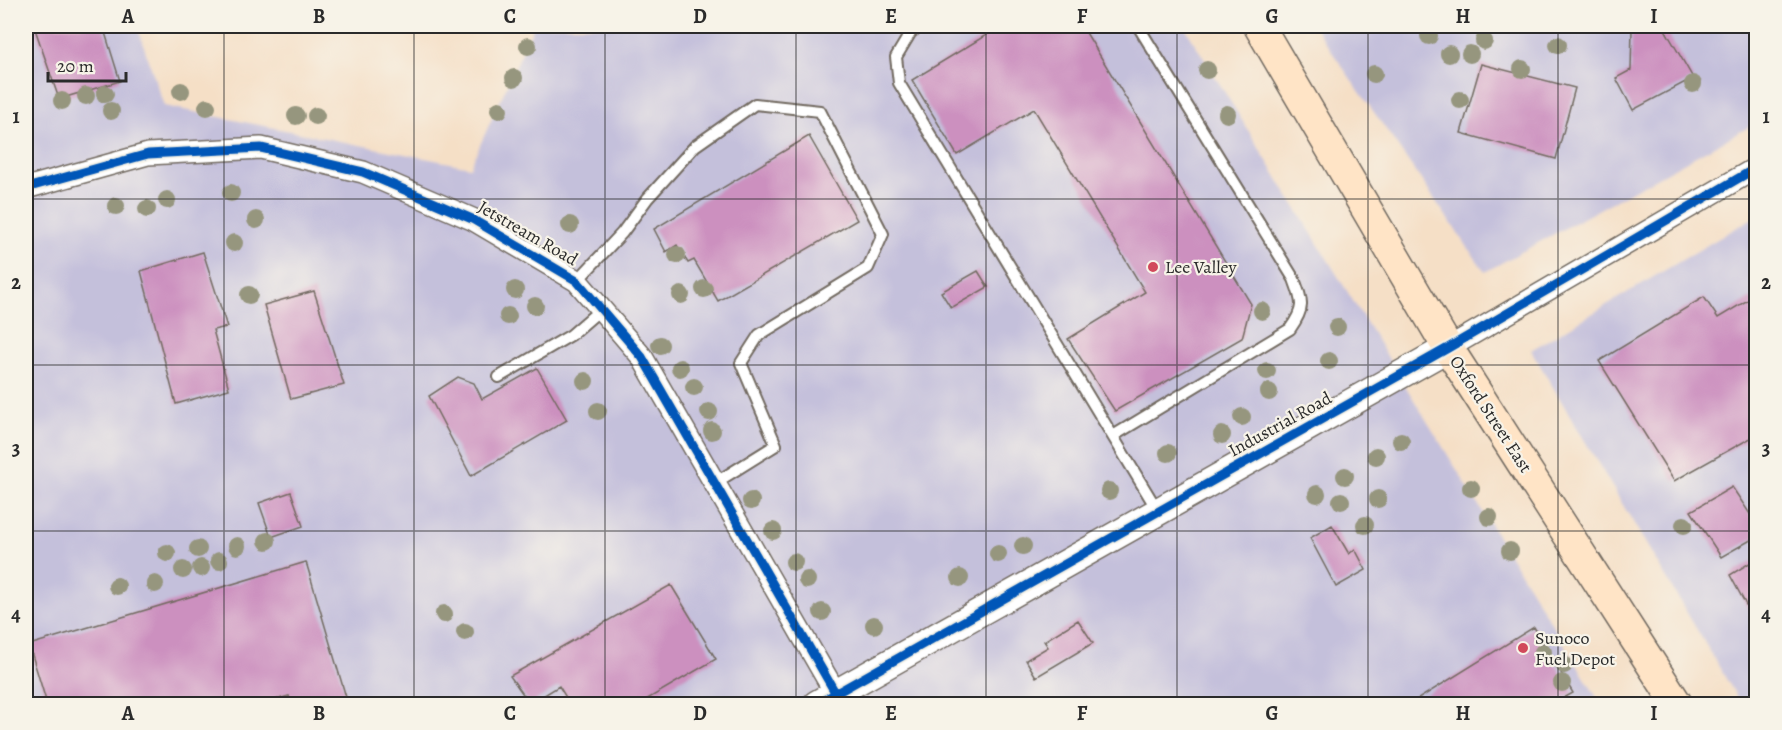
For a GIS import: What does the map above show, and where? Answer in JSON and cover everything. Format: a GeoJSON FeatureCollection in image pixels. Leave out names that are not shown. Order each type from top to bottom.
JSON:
{"type":"FeatureCollection","features":[{"type":"Feature","properties":{"kind":"main road","name":"Oxford Street East"},"geometry":{"type":"LineString","coordinates":[[1259,26],[1448,348],[1677,705]]}},
{"type":"Feature","properties":{"kind":"street","name":"Jetstream Road"},"geometry":{"type":"LineString","coordinates":[[26,188],[147,154],[261,148],[363,172],[472,219],[577,281],[642,357],[715,483],[826,699]]}},
{"type":"Feature","properties":{"kind":"street","name":"Industrial Road"},"geometry":{"type":"LineString","coordinates":[[826,699],[1448,348],[1756,168]]}},
{"type":"Feature","properties":{"kind":"lane"},"geometry":{"type":"LineString","coordinates":[[921,26],[911,32],[896,57],[899,83],[1158,511]]}},
{"type":"Feature","properties":{"kind":"lane"},"geometry":{"type":"LineString","coordinates":[[1113,436],[1290,329],[1301,314],[1300,295],[1294,279],[1138,26]]}},
{"type":"Feature","properties":{"kind":"lane"},"geometry":{"type":"LineString","coordinates":[[577,281],[622,233],[647,199],[695,146],[755,104],[819,111],[883,234],[868,267],[759,335],[741,363],[776,444],[715,483]]}},
{"type":"Feature","properties":{"kind":"lane"},"geometry":{"type":"LineString","coordinates":[[499,377],[571,335],[602,309]]}},
{"type":"Feature","properties":{"kind":"shaded area"},"geometry":{"type":"Polygon","coordinates":[[[26,26],[137,26],[164,106],[470,167],[534,26],[1184,26],[1601,704],[26,704],[26,26]]]}},
{"type":"Feature","properties":{"kind":"shaded area"},"geometry":{"type":"Polygon","coordinates":[[[1314,26],[1756,26],[1756,123],[1485,272],[1314,26]]]}},
{"type":"Feature","properties":{"kind":"shaded area"},"geometry":{"type":"Polygon","coordinates":[[[1756,216],[1756,704],[1741,704],[1531,350],[1756,216]]]}},
{"type":"Feature","properties":{"kind":"building"},"geometry":{"type":"Polygon","coordinates":[[[34,26],[103,26],[120,81],[59,99],[34,26]]]}},
{"type":"Feature","properties":{"kind":"building"},"geometry":{"type":"Polygon","coordinates":[[[1001,26],[1082,26],[1251,304],[1242,338],[1115,411],[1068,339],[1145,292],[1034,109],[957,155],[912,80],[1001,26]]]}},
{"type":"Feature","properties":{"kind":"building"},"geometry":{"type":"Polygon","coordinates":[[[1663,26],[1693,78],[1633,110],[1616,78],[1631,70],[1632,28],[1663,26]]]}},
{"type":"Feature","properties":{"kind":"building"},"geometry":{"type":"Polygon","coordinates":[[[1481,64],[1575,88],[1556,159],[1461,133],[1481,64]]]}},
{"type":"Feature","properties":{"kind":"building"},"geometry":{"type":"Polygon","coordinates":[[[809,136],[857,220],[718,301],[694,260],[688,263],[677,245],[666,252],[654,229],[809,136]]]}},
{"type":"Feature","properties":{"kind":"building"},"geometry":{"type":"Polygon","coordinates":[[[203,252],[227,327],[213,330],[229,389],[176,404],[141,271],[203,252]]]}},
{"type":"Feature","properties":{"kind":"building"},"geometry":{"type":"Polygon","coordinates":[[[978,271],[988,287],[951,308],[941,292],[978,271]]]}},
{"type":"Feature","properties":{"kind":"building"},"geometry":{"type":"Polygon","coordinates":[[[314,291],[344,385],[291,399],[264,305],[314,291]]]}},
{"type":"Feature","properties":{"kind":"building"},"geometry":{"type":"Polygon","coordinates":[[[1756,295],[1756,435],[1674,481],[1599,361],[1704,297],[1718,318],[1756,295]]]}},
{"type":"Feature","properties":{"kind":"building"},"geometry":{"type":"Polygon","coordinates":[[[537,368],[567,420],[471,476],[429,396],[458,377],[474,383],[482,399],[537,368]]]}},
{"type":"Feature","properties":{"kind":"building"},"geometry":{"type":"Polygon","coordinates":[[[1732,487],[1756,523],[1756,537],[1721,557],[1691,511],[1732,487]]]}},
{"type":"Feature","properties":{"kind":"building"},"geometry":{"type":"Polygon","coordinates":[[[291,492],[303,526],[271,537],[259,503],[291,492]]]}},
{"type":"Feature","properties":{"kind":"building"},"geometry":{"type":"Polygon","coordinates":[[[1332,525],[1349,554],[1355,549],[1366,570],[1336,587],[1310,538],[1332,525]]]}},
{"type":"Feature","properties":{"kind":"building"},"geometry":{"type":"Polygon","coordinates":[[[1756,559],[1756,616],[1753,618],[1730,575],[1756,559]]]}},
{"type":"Feature","properties":{"kind":"building"},"geometry":{"type":"Polygon","coordinates":[[[306,562],[348,704],[292,704],[289,696],[261,704],[47,704],[29,645],[306,562]]]}},
{"type":"Feature","properties":{"kind":"building"},"geometry":{"type":"Polygon","coordinates":[[[671,585],[716,659],[639,704],[570,704],[559,686],[530,704],[510,676],[671,585]]]}},
{"type":"Feature","properties":{"kind":"building"},"geometry":{"type":"Polygon","coordinates":[[[1078,620],[1093,643],[1036,677],[1026,660],[1048,647],[1044,641],[1078,620]]]}},
{"type":"Feature","properties":{"kind":"building","name":"Sunoco Fuel Depot"},"geometry":{"type":"Polygon","coordinates":[[[1534,627],[1573,693],[1553,704],[1410,704],[1534,627]]]}},
{"type":"Feature","properties":{"kind":"cycle path"},"geometry":{"type":"LineString","coordinates":[[26,188],[148,154],[261,148],[363,172],[472,219],[577,281],[642,357],[836,694]]}},
{"type":"Feature","properties":{"kind":"cycle path"},"geometry":{"type":"LineString","coordinates":[[817,704],[1448,348],[1756,168]]}},
{"type":"Feature","properties":{"kind":"place","name":"Lee Valley"},"geometry":{"type":"Point","coordinates":[1153,267]}},
{"type":"Feature","properties":{"kind":"place","name":"Sunoco Fuel Depot"},"geometry":{"type":"Point","coordinates":[1523,648]}}]}
